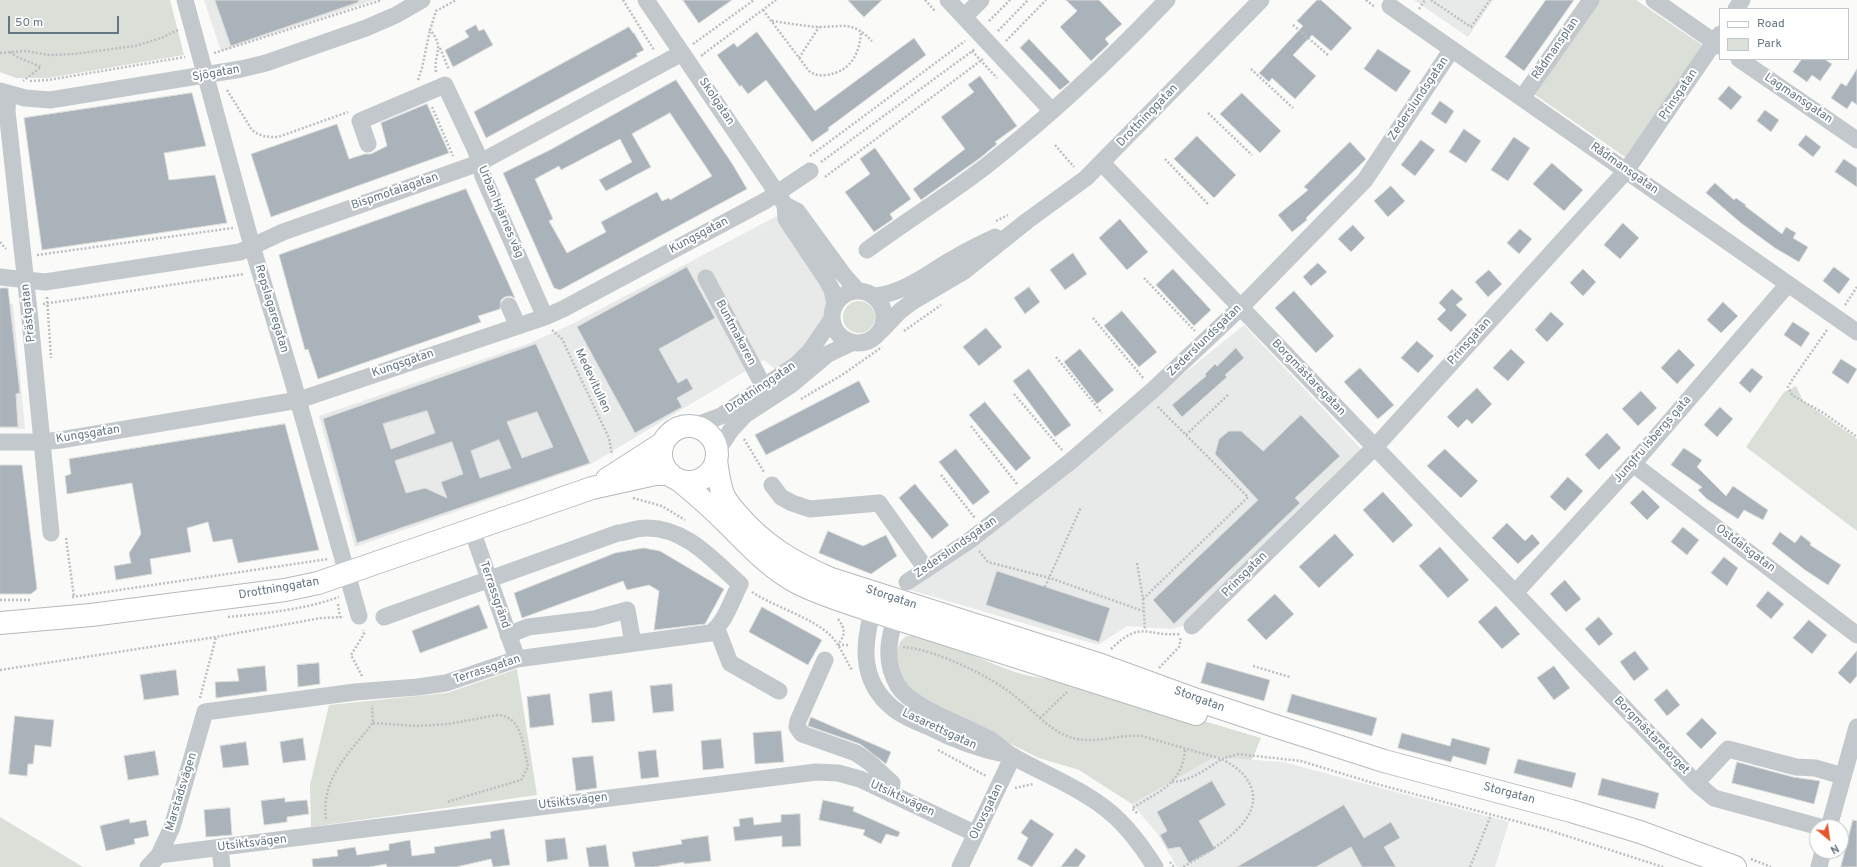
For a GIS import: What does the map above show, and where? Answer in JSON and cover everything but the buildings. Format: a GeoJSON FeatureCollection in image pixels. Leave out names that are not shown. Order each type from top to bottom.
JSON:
{"type":"FeatureCollection","features":[{"type":"Feature","properties":{"kind":"main road"},"geometry":{"type":"LineString","coordinates":[[694,426],[703,429],[710,435],[714,443],[716,456],[713,468],[702,478],[694,481],[674,477],[666,469],[661,456],[663,443],[667,436],[679,427],[694,426]]}},
{"type":"Feature","properties":{"kind":"main road","name":"Drottninggatan"},"geometry":{"type":"LineString","coordinates":[[592,488],[663,443]]}},
{"type":"Feature","properties":{"kind":"main road","name":"Storgatan"},"geometry":{"type":"LineString","coordinates":[[716,456],[720,482],[728,502],[758,536],[802,567],[831,578],[876,603]]}},
{"type":"Feature","properties":{"kind":"main road","name":"Drottninggatan"},"geometry":{"type":"LineString","coordinates":[[0,623],[91,615],[286,590],[318,583],[347,574],[592,488],[655,474],[674,477]]}},
{"type":"Feature","properties":{"kind":"main road","name":"Storgatan"},"geometry":{"type":"LineString","coordinates":[[674,477],[716,512],[760,556],[779,571],[798,583],[832,597],[876,603],[900,600],[1101,666],[1290,731],[1384,761],[1578,813],[1640,832],[1735,867]]}},
{"type":"Feature","properties":{"kind":"main road","name":"Storgatan"},"geometry":{"type":"LineString","coordinates":[[900,600],[1369,768],[1600,832],[1704,867]]}},
{"type":"Feature","properties":{"kind":"street","name":"Repslagaregatan"},"geometry":{"type":"LineString","coordinates":[[184,0],[259,272],[298,400],[359,616]]}},
{"type":"Feature","properties":{"kind":"street","name":"Sjögatan"},"geometry":{"type":"LineString","coordinates":[[4,92],[24,98],[50,100],[206,76],[241,69],[266,63],[366,28],[396,15],[422,0]]}},
{"type":"Feature","properties":{"kind":"street","name":"Skolgatan"},"geometry":{"type":"LineString","coordinates":[[646,0],[781,200],[786,219],[832,290],[833,311]]}},
{"type":"Feature","properties":{"kind":"street"},"geometry":{"type":"LineString","coordinates":[[948,0],[1052,111]]}},
{"type":"Feature","properties":{"kind":"street"},"geometry":{"type":"LineString","coordinates":[[964,17],[981,0]]}},
{"type":"Feature","properties":{"kind":"street"},"geometry":{"type":"LineString","coordinates":[[867,250],[985,166],[1052,111],[1143,25],[1167,0]]}},
{"type":"Feature","properties":{"kind":"street","name":"Drottninggatan"},"geometry":{"type":"LineString","coordinates":[[881,331],[900,311],[963,272],[1027,221],[1068,192],[1102,163],[1261,0]]}},
{"type":"Feature","properties":{"kind":"street","name":"Rådmansplan"},"geometry":{"type":"LineString","coordinates":[[1522,98],[1591,0]]}},
{"type":"Feature","properties":{"kind":"street"},"geometry":{"type":"LineString","coordinates":[[1654,0],[1718,41]]}},
{"type":"Feature","properties":{"kind":"street","name":"Rådmansgatan"},"geometry":{"type":"LineString","coordinates":[[1390,6],[1857,332]]}},
{"type":"Feature","properties":{"kind":"street","name":"Prinsgatan"},"geometry":{"type":"LineString","coordinates":[[1192,626],[1375,447],[1626,171],[1718,41]]}},
{"type":"Feature","properties":{"kind":"street","name":"Zederslundsgatan"},"geometry":{"type":"LineString","coordinates":[[900,600],[926,569],[969,540],[1027,497],[1113,426],[1240,308],[1365,180],[1452,49]]}},
{"type":"Feature","properties":{"kind":"street","name":"Bispmotalagatan"},"geometry":{"type":"LineString","coordinates":[[0,277],[45,282],[209,258],[240,252],[283,232],[479,163],[682,53]]}},
{"type":"Feature","properties":{"kind":"street","name":"Lagmansgatan"},"geometry":{"type":"LineString","coordinates":[[1740,60],[1857,140]]}},
{"type":"Feature","properties":{"kind":"street"},"geometry":{"type":"LineString","coordinates":[[368,144],[360,120],[448,80]]}},
{"type":"Feature","properties":{"kind":"street","name":"Urban Hjärnes väg"},"geometry":{"type":"LineString","coordinates":[[448,80],[476,151],[483,176],[545,317]]}},
{"type":"Feature","properties":{"kind":"street","name":"Prästgatan"},"geometry":{"type":"LineString","coordinates":[[4,92],[21,248],[30,313],[51,533]]}},
{"type":"Feature","properties":{"kind":"street","name":"Borgmästaregatan"},"geometry":{"type":"LineString","coordinates":[[1102,163],[1515,593]]}},
{"type":"Feature","properties":{"kind":"street","name":"Kungsgatan"},"geometry":{"type":"LineString","coordinates":[[0,442],[42,442],[298,400],[545,317],[564,309],[781,200],[809,164]]}},
{"type":"Feature","properties":{"kind":"street","name":"Skolgatan"},"geometry":{"type":"LineString","coordinates":[[781,200],[797,211],[843,274],[857,290]]}},
{"type":"Feature","properties":{"kind":"street","name":"Drottninggatan"},"geometry":{"type":"LineString","coordinates":[[876,296],[888,295],[904,288],[954,258],[1027,221]]}},
{"type":"Feature","properties":{"kind":"street","name":"Buntmakaren"},"geometry":{"type":"LineString","coordinates":[[706,278],[764,387]]}},
{"type":"Feature","properties":{"kind":"street","name":"Jungfru Isbergs gata"},"geometry":{"type":"LineString","coordinates":[[1515,593],[1633,464],[1788,284]]}},
{"type":"Feature","properties":{"kind":"street"},"geometry":{"type":"LineString","coordinates":[[857,290],[876,296],[882,304],[885,313],[881,331],[875,338],[860,344],[851,343],[838,334],[833,327],[833,311],[844,294],[857,290]]}},
{"type":"Feature","properties":{"kind":"street"},"geometry":{"type":"LineString","coordinates":[[509,306],[518,326]]}},
{"type":"Feature","properties":{"kind":"street","name":"Drottninggatan"},"geometry":{"type":"LineString","coordinates":[[694,426],[721,416],[787,372],[810,351],[833,311]]}},
{"type":"Feature","properties":{"kind":"street","name":"Drottninggatan"},"geometry":{"type":"LineString","coordinates":[[716,456],[731,430],[745,415],[791,385],[828,354],[851,343]]}},
{"type":"Feature","properties":{"kind":"street","name":"Ostdalsgatan"},"geometry":{"type":"LineString","coordinates":[[1633,464],[1857,635]]}},
{"type":"Feature","properties":{"kind":"street"},"geometry":{"type":"LineString","coordinates":[[772,485],[781,497],[792,503],[810,509],[879,503],[926,569]]}},
{"type":"Feature","properties":{"kind":"street"},"geometry":{"type":"LineString","coordinates":[[384,617],[618,533],[646,528],[667,530],[688,539],[740,584],[717,629],[730,663],[779,691]]}},
{"type":"Feature","properties":{"kind":"street","name":"Terrassgränd"},"geometry":{"type":"LineString","coordinates":[[472,530],[517,659]]}},
{"type":"Feature","properties":{"kind":"street","name":"Borgmästaretorget"},"geometry":{"type":"LineString","coordinates":[[1515,593],[1696,783],[1714,798],[1809,824]]}},
{"type":"Feature","properties":{"kind":"street","name":"Lasarettsgatan"},"geometry":{"type":"LineString","coordinates":[[900,600],[889,646],[888,658],[892,672],[904,694],[915,703],[990,740],[1013,756],[1091,798],[1112,813],[1145,850],[1155,867]]}},
{"type":"Feature","properties":{"kind":"street","name":"Lasarettsgatan"},"geometry":{"type":"LineString","coordinates":[[876,603],[865,646],[867,666],[871,679],[884,700],[895,710],[935,730],[984,751],[1013,756]]}},
{"type":"Feature","properties":{"kind":"street"},"geometry":{"type":"LineString","coordinates":[[508,635],[528,627],[594,619],[627,610],[633,644]]}},
{"type":"Feature","properties":{"kind":"street","name":"Terrassgatan"},"geometry":{"type":"LineString","coordinates":[[205,712],[370,696],[446,683],[517,659],[701,635],[717,629]]}},
{"type":"Feature","properties":{"kind":"street"},"geometry":{"type":"LineString","coordinates":[[825,660],[798,721],[797,728],[802,734],[856,754],[868,762],[892,783],[891,794]]}},
{"type":"Feature","properties":{"kind":"street","name":"Marstadsvägen"},"geometry":{"type":"LineString","coordinates":[[153,861],[172,827],[205,712]]}},
{"type":"Feature","properties":{"kind":"street"},"geometry":{"type":"LineString","coordinates":[[1831,819],[1857,728]]}},
{"type":"Feature","properties":{"kind":"street"},"geometry":{"type":"LineString","coordinates":[[1696,783],[1728,749],[1796,767],[1815,768],[1843,776]]}},
{"type":"Feature","properties":{"kind":"street","name":"Olovsgatan"},"geometry":{"type":"LineString","coordinates":[[960,867],[1013,756]]}},
{"type":"Feature","properties":{"kind":"street","name":"Utsiktsvägen"},"geometry":{"type":"LineString","coordinates":[[153,861],[220,848],[804,772],[838,773],[860,779],[976,834]]}},
{"type":"Feature","properties":{"kind":"street"},"geometry":{"type":"LineString","coordinates":[[220,848],[222,867]]}},
{"type":"Feature","properties":{"kind":"path"},"geometry":{"type":"LineString","coordinates":[[416,85],[422,68],[430,30],[436,11],[456,0]]}},
{"type":"Feature","properties":{"kind":"path"},"geometry":{"type":"LineString","coordinates":[[623,0],[655,49],[648,53]]}},
{"type":"Feature","properties":{"kind":"path"},"geometry":{"type":"LineString","coordinates":[[682,53],[754,0]]}},
{"type":"Feature","properties":{"kind":"path"},"geometry":{"type":"LineString","coordinates":[[692,67],[705,58],[702,55],[776,0]]}},
{"type":"Feature","properties":{"kind":"path"},"geometry":{"type":"LineString","coordinates":[[809,164],[982,36],[1010,0]]}},
{"type":"Feature","properties":{"kind":"path"},"geometry":{"type":"LineString","coordinates":[[809,164],[982,36],[1028,0]]}},
{"type":"Feature","properties":{"kind":"path"},"geometry":{"type":"LineString","coordinates":[[1431,0],[1471,28],[1490,0]]}},
{"type":"Feature","properties":{"kind":"path"},"geometry":{"type":"LineString","coordinates":[[763,10],[809,71],[814,75],[833,74],[842,71],[849,65],[857,53],[861,30]]}},
{"type":"Feature","properties":{"kind":"path"},"geometry":{"type":"LineString","coordinates":[[772,21],[819,27],[839,25],[861,30],[872,41]]}},
{"type":"Feature","properties":{"kind":"path"},"geometry":{"type":"LineString","coordinates":[[1293,25],[1328,55]]}},
{"type":"Feature","properties":{"kind":"path"},"geometry":{"type":"LineString","coordinates":[[799,58],[819,27]]}},
{"type":"Feature","properties":{"kind":"path"},"geometry":{"type":"LineString","coordinates":[[0,53],[25,51],[49,55],[74,54],[135,46],[161,38],[181,28],[183,36]]}},
{"type":"Feature","properties":{"kind":"path"},"geometry":{"type":"LineString","coordinates":[[430,30],[435,36],[440,48],[448,80],[437,77],[435,64],[440,48]]}},
{"type":"Feature","properties":{"kind":"path"},"geometry":{"type":"LineString","coordinates":[[186,50],[188,57]]}},
{"type":"Feature","properties":{"kind":"path"},"geometry":{"type":"LineString","coordinates":[[10,52],[17,57],[41,67],[22,82]]}},
{"type":"Feature","properties":{"kind":"path"},"geometry":{"type":"LineString","coordinates":[[1251,69],[1293,108]]}},
{"type":"Feature","properties":{"kind":"path"},"geometry":{"type":"LineString","coordinates":[[222,88],[225,88],[252,130],[257,135],[266,137],[278,137],[353,110]]}},
{"type":"Feature","properties":{"kind":"path"},"geometry":{"type":"LineString","coordinates":[[1208,113],[1252,155]]}},
{"type":"Feature","properties":{"kind":"path"},"geometry":{"type":"LineString","coordinates":[[1055,145],[1075,167],[1068,172]]}},
{"type":"Feature","properties":{"kind":"path"},"geometry":{"type":"LineString","coordinates":[[1165,159],[1208,204]]}},
{"type":"Feature","properties":{"kind":"path"},"geometry":{"type":"LineString","coordinates":[[996,222],[1009,214]]}},
{"type":"Feature","properties":{"kind":"path"},"geometry":{"type":"LineString","coordinates":[[21,248],[36,246],[37,255],[235,228],[233,220]]}},
{"type":"Feature","properties":{"kind":"path"},"geometry":{"type":"LineString","coordinates":[[30,313],[259,272]]}},
{"type":"Feature","properties":{"kind":"path"},"geometry":{"type":"LineString","coordinates":[[1144,278],[1205,341]]}},
{"type":"Feature","properties":{"kind":"path"},"geometry":{"type":"LineString","coordinates":[[1857,287],[1788,386],[1792,395],[1825,414],[1857,437]]}},
{"type":"Feature","properties":{"kind":"path","name":"Medevitullen"},"geometry":{"type":"LineString","coordinates":[[545,317],[551,329],[562,339],[609,438],[613,458]]}},
{"type":"Feature","properties":{"kind":"path"},"geometry":{"type":"LineString","coordinates":[[1093,318],[1150,393],[1186,435],[1248,496],[1144,599]]}},
{"type":"Feature","properties":{"kind":"path"},"geometry":{"type":"LineString","coordinates":[[1056,357],[1113,426]]}},
{"type":"Feature","properties":{"kind":"path"},"geometry":{"type":"LineString","coordinates":[[1014,394],[1071,461]]}},
{"type":"Feature","properties":{"kind":"path"},"geometry":{"type":"LineString","coordinates":[[1186,435],[1229,394]]}},
{"type":"Feature","properties":{"kind":"path"},"geometry":{"type":"LineString","coordinates":[[971,426],[1027,497]]}},
{"type":"Feature","properties":{"kind":"path"},"geometry":{"type":"LineString","coordinates":[[741,435],[772,485]]}},
{"type":"Feature","properties":{"kind":"path"},"geometry":{"type":"LineString","coordinates":[[941,475],[984,529]]}},
{"type":"Feature","properties":{"kind":"path"},"geometry":{"type":"LineString","coordinates":[[1045,587],[1081,507]]}},
{"type":"Feature","properties":{"kind":"path"},"geometry":{"type":"LineString","coordinates":[[51,533],[66,536],[74,597],[67,597]]}},
{"type":"Feature","properties":{"kind":"path"},"geometry":{"type":"LineString","coordinates":[[969,540],[988,562],[1050,578],[1143,611]]}},
{"type":"Feature","properties":{"kind":"path"},"geometry":{"type":"LineString","coordinates":[[1137,563],[1144,599],[1143,611],[1145,630]]}},
{"type":"Feature","properties":{"kind":"path"},"geometry":{"type":"LineString","coordinates":[[740,584],[763,599],[819,627],[831,636],[838,645],[865,646]]}},
{"type":"Feature","properties":{"kind":"path"},"geometry":{"type":"LineString","coordinates":[[0,600],[37,600]]}},
{"type":"Feature","properties":{"kind":"path"},"geometry":{"type":"LineString","coordinates":[[0,670],[321,618],[359,616]]}},
{"type":"Feature","properties":{"kind":"path"},"geometry":{"type":"LineString","coordinates":[[1111,648],[1122,638],[1145,630],[1181,634],[1192,626]]}},
{"type":"Feature","properties":{"kind":"path"},"geometry":{"type":"LineString","coordinates":[[328,834],[325,806],[326,796],[331,782],[340,764],[373,723],[370,696],[351,655],[364,634]]}},
{"type":"Feature","properties":{"kind":"path"},"geometry":{"type":"LineString","coordinates":[[205,712],[199,704],[216,636]]}},
{"type":"Feature","properties":{"kind":"path"},"geometry":{"type":"LineString","coordinates":[[889,646],[916,648],[929,652],[984,677],[1016,696],[1054,730],[1077,739],[1102,740],[1117,736],[1136,735],[1154,738],[1185,749],[1222,759],[1246,777],[1250,786],[1252,798],[1251,808],[1246,819],[1229,839],[1183,867]]}},
{"type":"Feature","properties":{"kind":"path"},"geometry":{"type":"LineString","coordinates":[[1253,666],[1290,677]]}},
{"type":"Feature","properties":{"kind":"path"},"geometry":{"type":"LineString","coordinates":[[1040,718],[1072,687]]}},
{"type":"Feature","properties":{"kind":"path"},"geometry":{"type":"LineString","coordinates":[[373,723],[418,726],[448,724],[497,715],[505,715],[511,718],[518,727],[528,767],[521,780],[442,803],[430,809],[427,821]]}},
{"type":"Feature","properties":{"kind":"path"},"geometry":{"type":"LineString","coordinates":[[1132,808],[1168,787],[1184,762],[1185,749]]}},
{"type":"Feature","properties":{"kind":"path"},"geometry":{"type":"LineString","coordinates":[[1172,782],[1182,782],[1190,779],[1222,759],[1238,754],[1301,761],[1373,783],[1545,829],[1663,867]]}},
{"type":"Feature","properties":{"kind":"path"},"geometry":{"type":"LineString","coordinates":[[1470,867],[1491,815]]}},
{"type":"Feature","properties":{"kind":"shaded area"},"geometry":{"type":"Polygon","coordinates":[[[204,0],[375,0],[221,51],[204,0]]]}},
{"type":"Feature","properties":{"kind":"shaded area"},"geometry":{"type":"Polygon","coordinates":[[[1414,0],[1493,0],[1468,37],[1414,0]]]}},
{"type":"Feature","properties":{"kind":"shaded area"},"geometry":{"type":"Polygon","coordinates":[[[777,216],[823,282],[827,302],[822,323],[810,342],[777,371],[764,360],[591,464],[355,547],[319,416],[530,343],[574,323],[777,216]]]}},
{"type":"Feature","properties":{"kind":"shaded area"},"geometry":{"type":"Polygon","coordinates":[[[0,303],[13,304],[25,429],[0,428],[0,303]]]}},
{"type":"Feature","properties":{"kind":"shaded area"},"geometry":{"type":"Polygon","coordinates":[[[1244,325],[1363,451],[1186,625],[1172,629],[1127,626],[1098,645],[907,589],[1061,473],[1244,325]]]}},
{"type":"Feature","properties":{"kind":"shaded area"},"geometry":{"type":"Polygon","coordinates":[[[1215,757],[1283,762],[1509,822],[1495,867],[1177,867],[1157,833],[1132,804],[1215,757]]]}},
{"type":"Feature","properties":{"kind":"green space"},"geometry":{"type":"Polygon","coordinates":[[[0,0],[170,0],[184,55],[48,78],[16,78],[0,72],[0,0]]]}},
{"type":"Feature","properties":{"kind":"green space"},"geometry":{"type":"Polygon","coordinates":[[[1599,0],[1636,0],[1705,47],[1628,159],[1534,94],[1599,0]]]}},
{"type":"Feature","properties":{"kind":"green space"},"geometry":{"type":"Polygon","coordinates":[[[856,301],[862,301],[872,308],[875,317],[874,323],[868,330],[862,333],[856,333],[846,326],[843,320],[843,314],[850,304],[856,301]]]}},
{"type":"Feature","properties":{"kind":"green space"},"geometry":{"type":"Polygon","coordinates":[[[1796,386],[1803,401],[1857,439],[1857,531],[1746,447],[1784,392],[1796,386]]]}},
{"type":"Feature","properties":{"kind":"green space"},"geometry":{"type":"Polygon","coordinates":[[[919,635],[1015,672],[1095,690],[1261,738],[1252,760],[1215,757],[1132,804],[1079,770],[1039,758],[936,707],[912,691],[901,676],[896,653],[900,642],[906,636],[919,635]]]}},
{"type":"Feature","properties":{"kind":"green space"},"geometry":{"type":"Polygon","coordinates":[[[517,669],[537,795],[311,827],[310,785],[329,705],[447,693],[517,669]]]}},
{"type":"Feature","properties":{"kind":"green space"},"geometry":{"type":"Polygon","coordinates":[[[0,817],[83,867],[0,867],[0,817]]]}}]}
